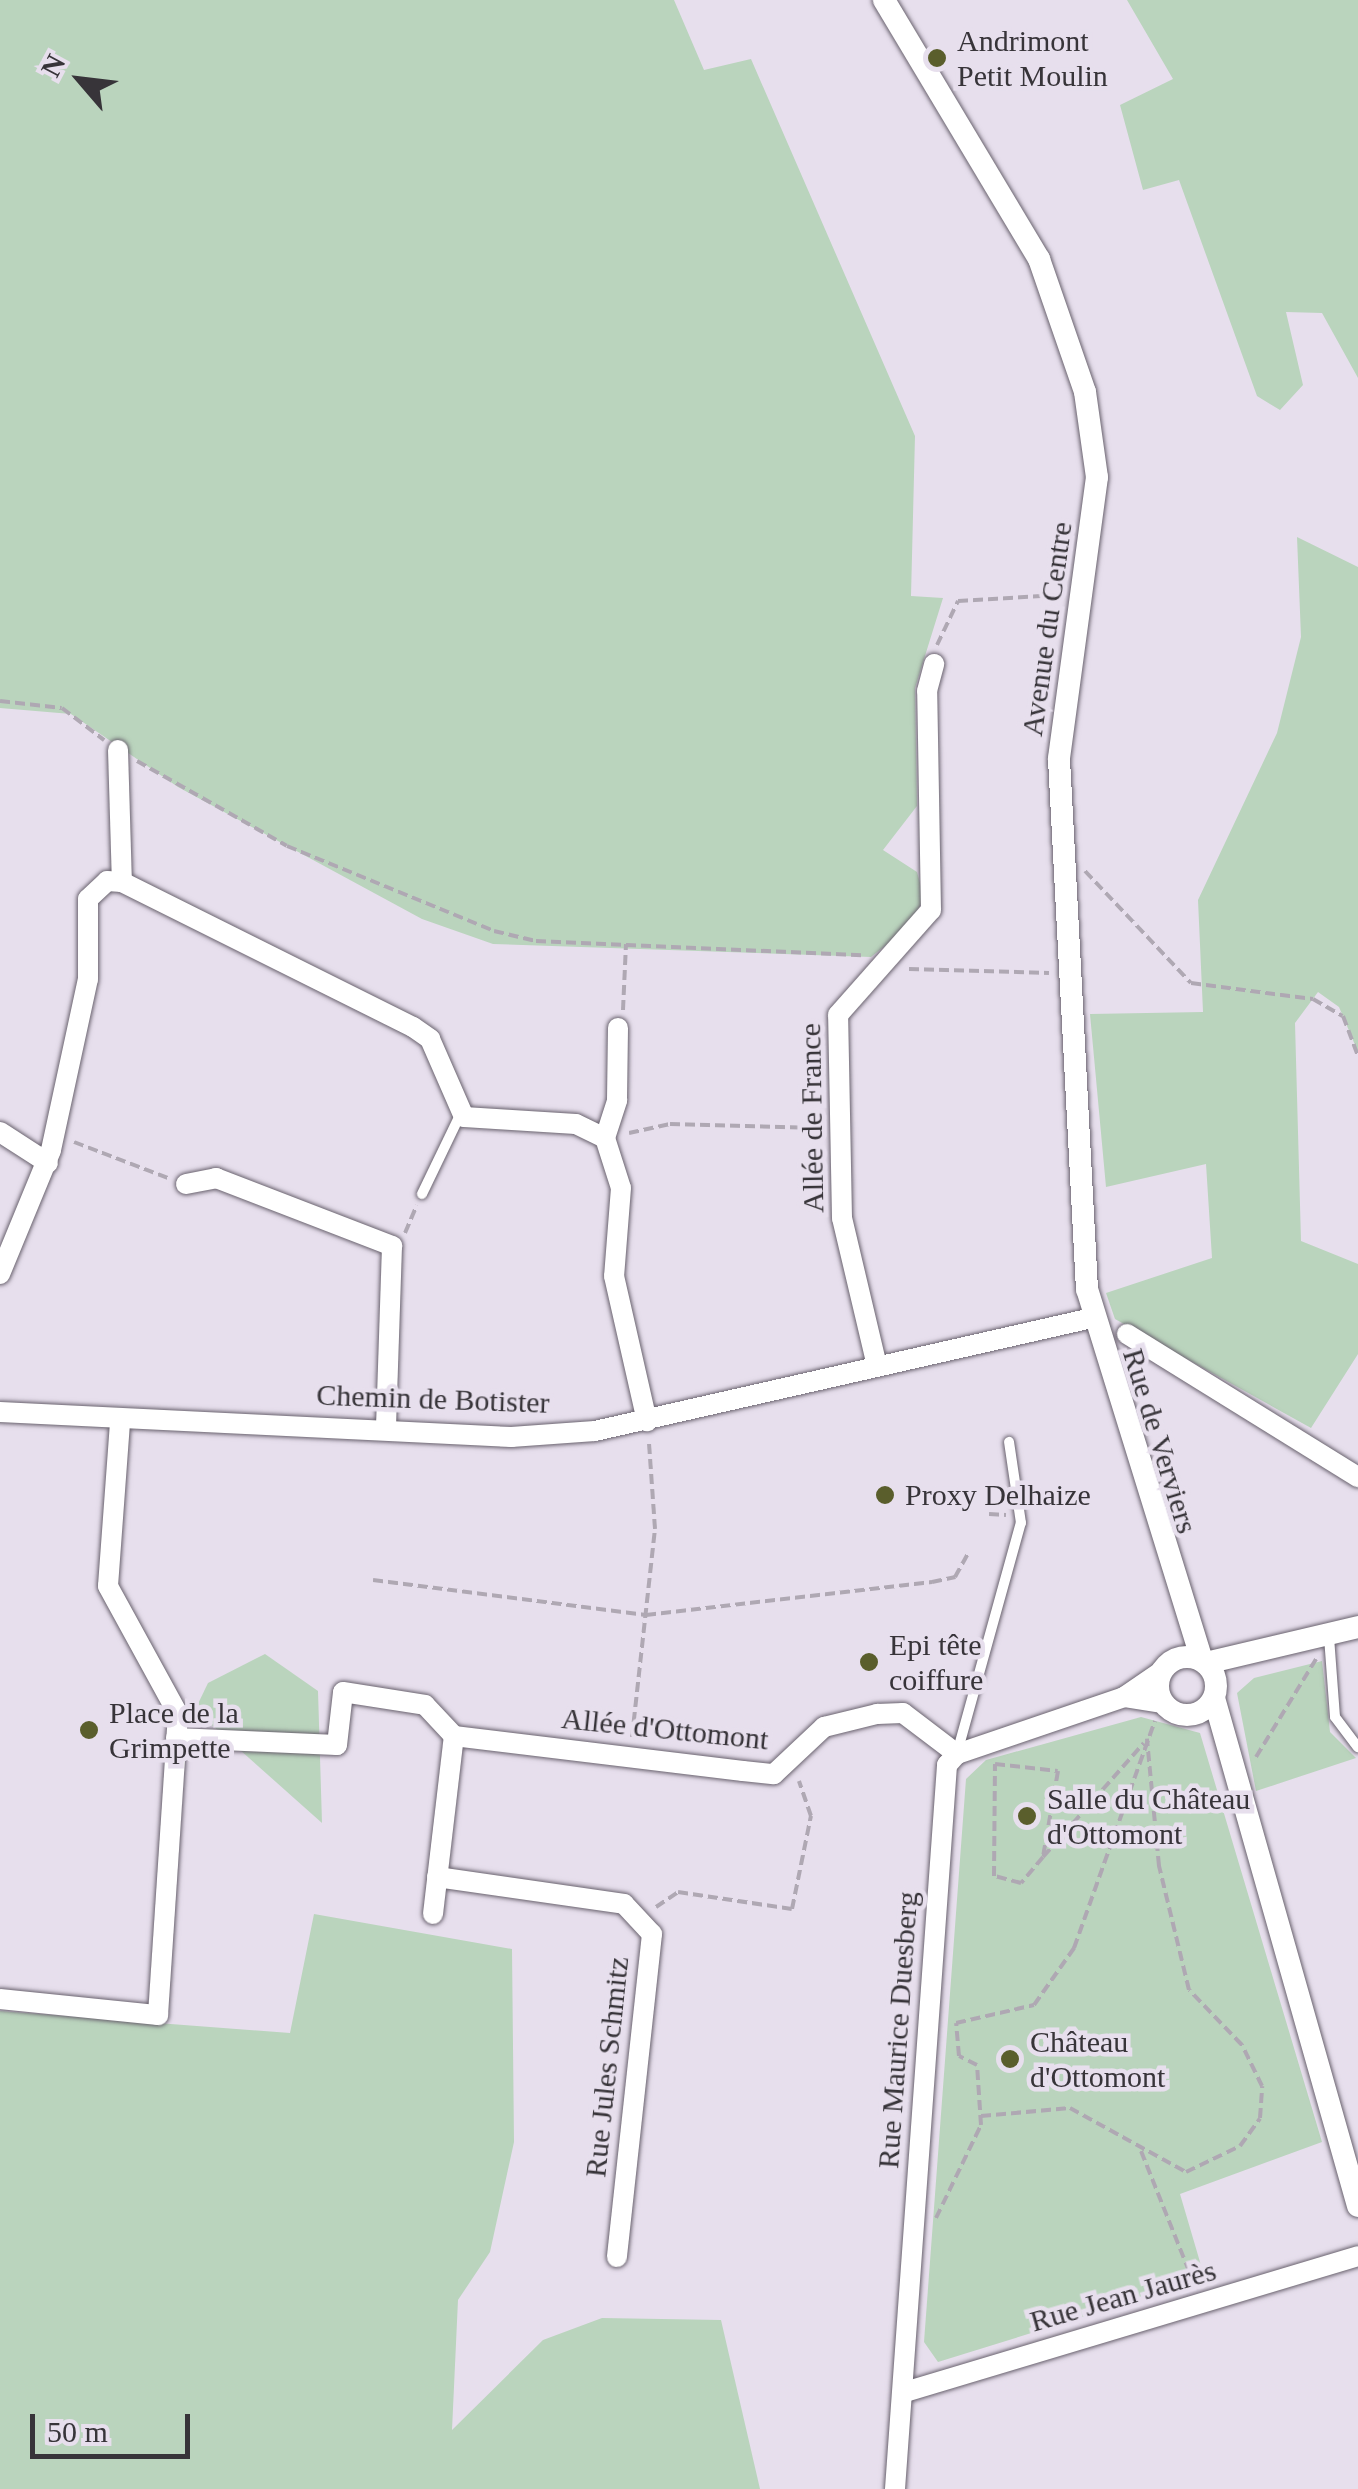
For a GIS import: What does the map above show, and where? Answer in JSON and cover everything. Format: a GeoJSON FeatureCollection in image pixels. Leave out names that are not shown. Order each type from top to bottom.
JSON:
{"type":"FeatureCollection","features":[{"type":"Feature","properties":{"kind":"street","name":"Avenue du Centre"},"geometry":{"type":"LineString","coordinates":[[884,0],[1039,259],[1085,392],[1097,477],[1063,698],[1061,857],[1092,1318]]}},
{"type":"Feature","properties":{"kind":"street","name":"Allée de France"},"geometry":{"type":"LineString","coordinates":[[878,1366],[842,1218],[838,1015],[879,962],[931,910],[934,664]]}},
{"type":"Feature","properties":{"kind":"street"},"geometry":{"type":"LineString","coordinates":[[118,750],[122,882]]}},
{"type":"Feature","properties":{"kind":"street"},"geometry":{"type":"LineString","coordinates":[[0,1274],[48,1163],[88,980],[88,899],[107,881],[122,882],[414,1026],[436,1051],[461,1113],[576,1124],[605,1138]]}},
{"type":"Feature","properties":{"kind":"street"},"geometry":{"type":"LineString","coordinates":[[618,1028],[617,1100],[605,1138],[621,1188],[614,1276],[648,1421]]}},
{"type":"Feature","properties":{"kind":"street"},"geometry":{"type":"LineString","coordinates":[[0,1132],[48,1163]]}},
{"type":"Feature","properties":{"kind":"street"},"geometry":{"type":"LineString","coordinates":[[186,1184],[216,1178],[280,1198],[394,1250],[386,1430]]}},
{"type":"Feature","properties":{"kind":"street","name":"Chemin de Botister"},"geometry":{"type":"LineString","coordinates":[[0,1412],[512,1437],[648,1421],[1092,1318]]}},
{"type":"Feature","properties":{"kind":"street","name":"Rue de Verviers"},"geometry":{"type":"LineString","coordinates":[[1092,1318],[1171,1581],[1215,1696]]}},
{"type":"Feature","properties":{"kind":"street"},"geometry":{"type":"LineString","coordinates":[[1127,1334],[1358,1477]]}},
{"type":"Feature","properties":{"kind":"street"},"geometry":{"type":"LineString","coordinates":[[0,1998],[158,2015],[178,1714],[108,1586],[120,1420]]}},
{"type":"Feature","properties":{"kind":"street","name":"Rue de Verviers"},"geometry":{"type":"LineString","coordinates":[[1163,1703],[1171,1581]]}},
{"type":"Feature","properties":{"kind":"street"},"geometry":{"type":"LineString","coordinates":[[957,1754],[1124,1698],[1168,1665],[1248,1660],[1358,1628]]}},
{"type":"Feature","properties":{"kind":"street"},"geometry":{"type":"LineString","coordinates":[[1187,1716],[1215,1696],[1248,1660]]}},
{"type":"Feature","properties":{"kind":"street"},"geometry":{"type":"LineString","coordinates":[[176,1738],[337,1745],[343,1692],[424,1705],[454,1736],[433,1914]]}},
{"type":"Feature","properties":{"kind":"street"},"geometry":{"type":"LineString","coordinates":[[1215,1696],[1238,1787],[1354,2163],[1358,2206]]}},
{"type":"Feature","properties":{"kind":"street"},"geometry":{"type":"LineString","coordinates":[[1124,1698],[1163,1703],[1205,1726],[1238,1787]]}},
{"type":"Feature","properties":{"kind":"street","name":"Allée d'Ottomont"},"geometry":{"type":"LineString","coordinates":[[454,1736],[774,1774],[824,1727],[876,1714],[903,1714],[957,1754]]}},
{"type":"Feature","properties":{"kind":"street","name":"Rue Maurice Duesberg"},"geometry":{"type":"LineString","coordinates":[[895,2489],[905,2392],[947,1765],[957,1754]]}},
{"type":"Feature","properties":{"kind":"street","name":"Rue Jules Schmitz"},"geometry":{"type":"LineString","coordinates":[[437,1877],[624,1904],[642,1917],[652,1934],[617,2256]]}},
{"type":"Feature","properties":{"kind":"street","name":"Rue Jean Jaurès"},"geometry":{"type":"LineString","coordinates":[[905,2392],[1358,2256]]}},
{"type":"Feature","properties":{"kind":"lane"},"geometry":{"type":"LineString","coordinates":[[422,1194],[461,1113]]}},
{"type":"Feature","properties":{"kind":"lane"},"geometry":{"type":"LineString","coordinates":[[957,1754],[1021,1523],[1009,1442]]}},
{"type":"Feature","properties":{"kind":"lane"},"geometry":{"type":"LineString","coordinates":[[1329,1636],[1335,1717],[1358,1748]]}},
{"type":"Feature","properties":{"kind":"path"},"geometry":{"type":"LineString","coordinates":[[934,664],[958,600],[1035,594]]}},
{"type":"Feature","properties":{"kind":"path"},"geometry":{"type":"LineString","coordinates":[[0,701],[62,708],[118,750],[412,902],[536,941],[626,942],[879,962],[938,975],[1069,973]]}},
{"type":"Feature","properties":{"kind":"path"},"geometry":{"type":"LineString","coordinates":[[1061,857],[1088,872],[1191,983],[1313,998],[1344,1016],[1358,1056]]}},
{"type":"Feature","properties":{"kind":"path"},"geometry":{"type":"LineString","coordinates":[[618,1028],[626,942]]}},
{"type":"Feature","properties":{"kind":"path"},"geometry":{"type":"LineString","coordinates":[[605,1138],[670,1124],[843,1128]]}},
{"type":"Feature","properties":{"kind":"path"},"geometry":{"type":"LineString","coordinates":[[55,1135],[186,1184]]}},
{"type":"Feature","properties":{"kind":"path"},"geometry":{"type":"LineString","coordinates":[[394,1250],[422,1194]]}},
{"type":"Feature","properties":{"kind":"path"},"geometry":{"type":"LineString","coordinates":[[630,1757],[655,1528],[648,1421]]}},
{"type":"Feature","properties":{"kind":"path"},"geometry":{"type":"LineString","coordinates":[[373,1580],[646,1615],[932,1582],[955,1577],[968,1554]]}},
{"type":"Feature","properties":{"kind":"path"},"geometry":{"type":"LineString","coordinates":[[1238,1787],[1329,1636]]}},
{"type":"Feature","properties":{"kind":"path"},"geometry":{"type":"LineString","coordinates":[[915,2217],[941,2218],[981,2116],[977,2065],[959,2056],[956,2023],[1034,2005],[1074,1948],[1163,1703]]}},
{"type":"Feature","properties":{"kind":"path"},"geometry":{"type":"LineString","coordinates":[[1044,1856],[1058,1772],[994,1764],[994,1876],[1021,1883],[1147,1739]]}},
{"type":"Feature","properties":{"kind":"path"},"geometry":{"type":"LineString","coordinates":[[981,2116],[1070,2108],[1141,2151],[1186,2172],[1210,2166],[1260,2118],[1262,2086],[1242,2045],[1189,1990],[1159,1866],[1147,1739]]}},
{"type":"Feature","properties":{"kind":"path"},"geometry":{"type":"LineString","coordinates":[[642,1917],[678,1892],[792,1910],[811,1816],[807,1790],[787,1765]]}},
{"type":"Feature","properties":{"kind":"path"},"geometry":{"type":"LineString","coordinates":[[1141,2151],[1202,2305]]}},
{"type":"Feature","properties":{"kind":"green space"},"geometry":{"type":"Polygon","coordinates":[[[0,0],[674,0],[704,70],[751,59],[915,436],[911,596],[943,598],[915,688],[917,806],[883,850],[917,872],[924,897],[911,925],[871,957],[493,944],[422,919],[178,787],[71,714],[0,708],[0,0]]]}},
{"type":"Feature","properties":{"kind":"green space"},"geometry":{"type":"Polygon","coordinates":[[[1127,0],[1358,0],[1358,378],[1322,313],[1286,312],[1303,385],[1280,410],[1257,396],[1179,180],[1143,190],[1120,105],[1173,79],[1127,0]]]}},
{"type":"Feature","properties":{"kind":"green space"},"geometry":{"type":"Polygon","coordinates":[[[1297,537],[1358,567],[1358,1052],[1339,1007],[1318,992],[1295,1023],[1301,1241],[1358,1264],[1358,1354],[1311,1428],[1115,1319],[1106,1293],[1212,1258],[1206,1164],[1106,1187],[1090,1014],[1203,1012],[1198,900],[1277,733],[1301,637],[1297,537]]]}},
{"type":"Feature","properties":{"kind":"green space"},"geometry":{"type":"Polygon","coordinates":[[[265,1654],[318,1691],[322,1823],[195,1710],[208,1683],[265,1654]]]}},
{"type":"Feature","properties":{"kind":"green space"},"geometry":{"type":"Polygon","coordinates":[[[1322,1661],[1330,1732],[1356,1758],[1256,1791],[1237,1693],[1254,1678],[1322,1661]]]}},
{"type":"Feature","properties":{"kind":"green space"},"geometry":{"type":"Polygon","coordinates":[[[1141,1717],[1200,1733],[1322,2142],[1180,2194],[1205,2279],[938,2362],[924,2342],[966,1779],[986,1760],[1141,1717]]]}},
{"type":"Feature","properties":{"kind":"green space"},"geometry":{"type":"Polygon","coordinates":[[[314,1914],[512,1949],[514,2142],[490,2252],[458,2300],[452,2430],[543,2340],[602,2318],[721,2320],[760,2489],[0,2489],[0,2011],[290,2033],[314,1914]]]}},
{"type":"Feature","properties":{"kind":"place","name":"Andrimont Petit Moulin"},"geometry":{"type":"Point","coordinates":[937,58]}},
{"type":"Feature","properties":{"kind":"place","name":"Proxy Delhaize"},"geometry":{"type":"Point","coordinates":[885,1495]}},
{"type":"Feature","properties":{"kind":"place","name":"Epi tête coiffure"},"geometry":{"type":"Point","coordinates":[869,1662]}},
{"type":"Feature","properties":{"kind":"place","name":"Place de la Grimpette"},"geometry":{"type":"Point","coordinates":[89,1730]}},
{"type":"Feature","properties":{"kind":"place","name":"Salle du Château d'Ottomont"},"geometry":{"type":"Point","coordinates":[1027,1816]}},
{"type":"Feature","properties":{"kind":"place","name":"Château d'Ottomont"},"geometry":{"type":"Point","coordinates":[1010,2059]}}]}
